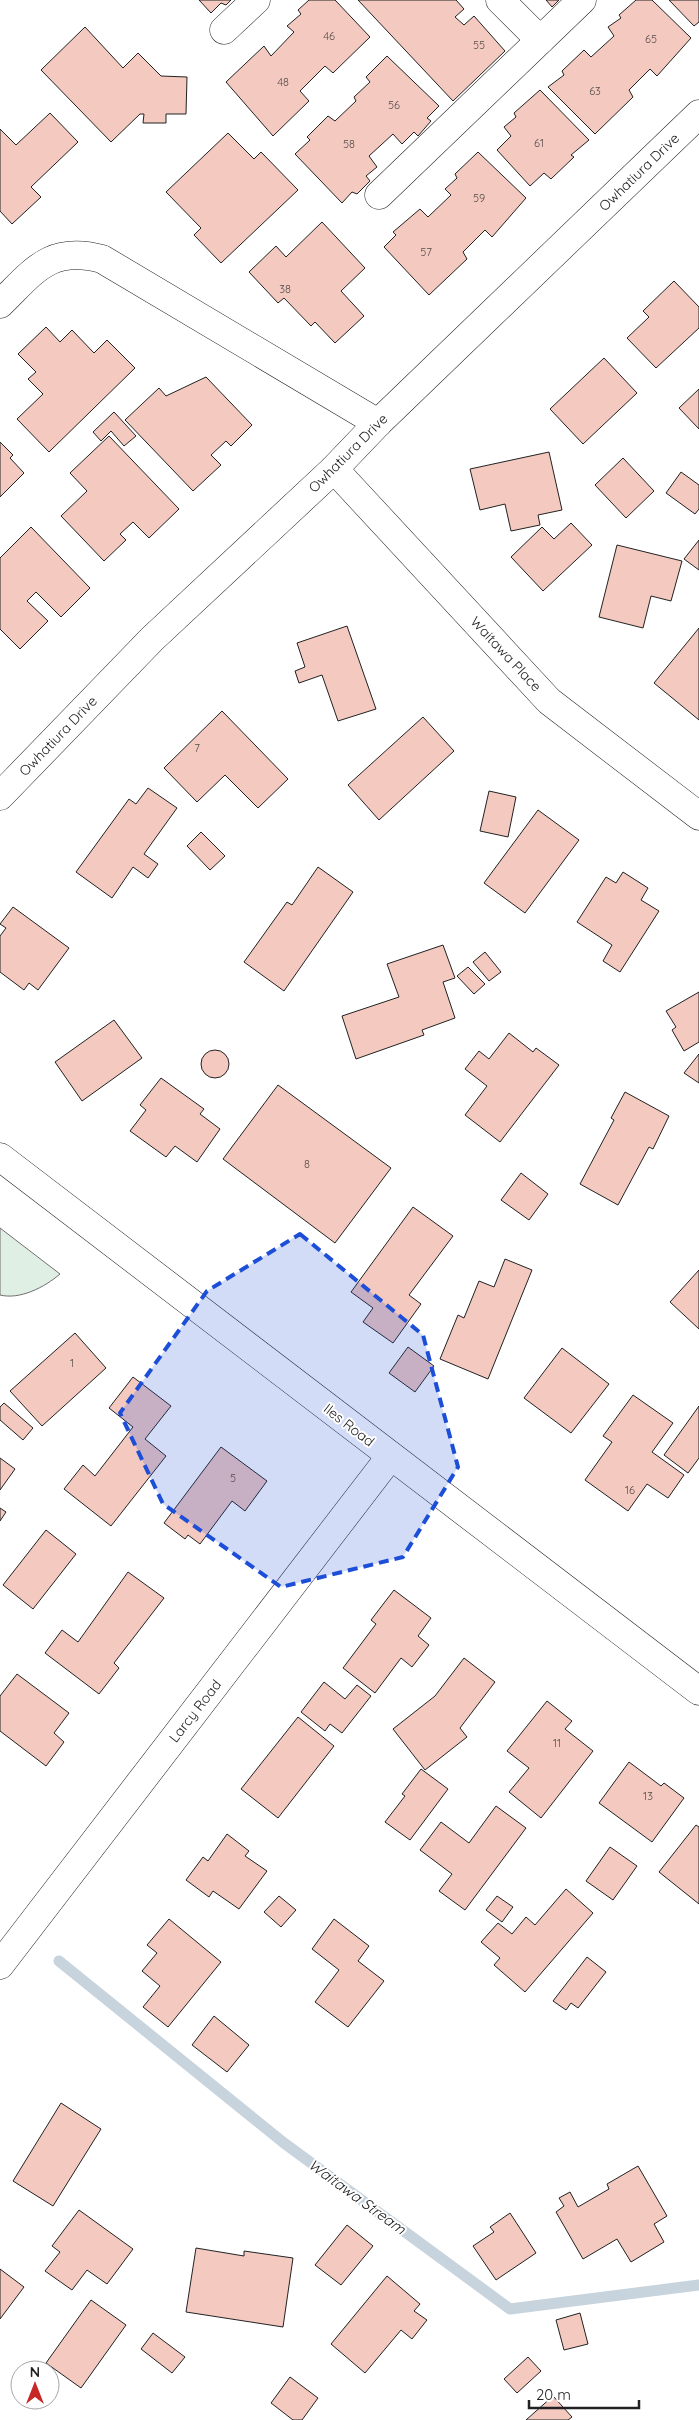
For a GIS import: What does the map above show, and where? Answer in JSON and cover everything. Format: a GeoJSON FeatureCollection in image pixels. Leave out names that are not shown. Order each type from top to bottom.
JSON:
{"type":"FeatureCollection","features":[{"type":"Feature","properties":{"kind":"street"},"geometry":{"type":"LineString","coordinates":[[224,30],[256,0]]}},
{"type":"Feature","properties":{"kind":"street"},"geometry":{"type":"LineString","coordinates":[[500,0],[540,40]]}},
{"type":"Feature","properties":{"kind":"street"},"geometry":{"type":"LineString","coordinates":[[380,195],[582,0]]}},
{"type":"Feature","properties":{"kind":"street","name":"Owhatiura Drive"},"geometry":{"type":"LineString","coordinates":[[0,796],[152,639],[334,469],[378,423],[699,114]]}},
{"type":"Feature","properties":{"kind":"street"},"geometry":{"type":"LineString","coordinates":[[0,304],[39,266],[60,256],[81,254],[102,259],[378,423]]}},
{"type":"Feature","properties":{"kind":"street","name":"Waitawa Place"},"geometry":{"type":"LineString","coordinates":[[334,469],[549,701],[699,816]]}},
{"type":"Feature","properties":{"kind":"street","name":"Iles Road"},"geometry":{"type":"LineString","coordinates":[[0,1157],[699,1691]]}},
{"type":"Feature","properties":{"kind":"street","name":"Larcy Road"},"geometry":{"type":"LineString","coordinates":[[0,1965],[390,1456]]}},
{"type":"Feature","properties":{"kind":"highlighted area"},"geometry":{"type":"Polygon","coordinates":[[[300,1234],[423,1335],[458,1467],[403,1557],[281,1587],[163,1504],[120,1413],[207,1291],[300,1234]]]}},
{"type":"Feature","properties":{"kind":"green space"},"geometry":{"type":"Polygon","coordinates":[[[0,1228],[60,1274],[40,1288],[24,1294],[16,1296],[0,1295],[0,1228]]]}},
{"type":"Feature","properties":{"kind":"building"},"geometry":{"type":"Polygon","coordinates":[[[199,0],[231,0],[226,5],[221,3],[211,13],[199,0]]]}},
{"type":"Feature","properties":{"kind":"building"},"geometry":{"type":"Polygon","coordinates":[[[309,0],[335,0],[370,37],[333,73],[325,66],[300,91],[309,101],[273,136],[226,82],[264,46],[271,56],[294,32],[287,26],[301,14],[298,10],[309,0]]]}},
{"type":"Feature","properties":{"kind":"building"},"geometry":{"type":"Polygon","coordinates":[[[358,0],[456,0],[464,9],[455,17],[464,25],[474,16],[505,51],[453,101],[358,0]]]}},
{"type":"Feature","properties":{"kind":"building"},"geometry":{"type":"Polygon","coordinates":[[[546,0],[559,0],[552,7],[546,0]]]}},
{"type":"Feature","properties":{"kind":"building"},"geometry":{"type":"Polygon","coordinates":[[[636,0],[652,0],[691,38],[657,76],[650,69],[629,90],[633,97],[595,134],[548,87],[564,75],[562,71],[584,50],[591,57],[614,36],[608,27],[621,18],[619,15],[636,0]]]}},
{"type":"Feature","properties":{"kind":"building"},"geometry":{"type":"Polygon","coordinates":[[[669,0],[699,0],[699,22],[694,26],[669,0]]]}},
{"type":"Feature","properties":{"kind":"building"},"geometry":{"type":"Polygon","coordinates":[[[85,27],[123,68],[138,53],[161,76],[187,77],[186,114],[166,114],[166,123],[143,123],[144,114],[140,114],[111,142],[41,70],[85,27]]]}},
{"type":"Feature","properties":{"kind":"building"},"geometry":{"type":"Polygon","coordinates":[[[387,56],[439,106],[427,118],[431,121],[418,136],[414,132],[402,144],[393,134],[369,156],[377,167],[366,176],[370,181],[357,194],[352,192],[342,203],[295,154],[310,140],[307,137],[328,116],[335,121],[356,101],[354,97],[370,82],[366,77],[387,56]]]}},
{"type":"Feature","properties":{"kind":"building"},"geometry":{"type":"Polygon","coordinates":[[[540,90],[589,140],[571,155],[574,157],[551,179],[544,173],[530,186],[497,150],[511,136],[504,127],[516,117],[514,113],[540,90]]]}},
{"type":"Feature","properties":{"kind":"building"},"geometry":{"type":"Polygon","coordinates":[[[50,113],[78,142],[31,187],[41,197],[12,224],[0,211],[0,129],[16,145],[50,113]]]}},
{"type":"Feature","properties":{"kind":"building"},"geometry":{"type":"Polygon","coordinates":[[[228,133],[254,159],[261,152],[298,190],[221,263],[194,235],[201,228],[166,192],[228,133]]]}},
{"type":"Feature","properties":{"kind":"building"},"geometry":{"type":"Polygon","coordinates":[[[478,152],[526,198],[492,237],[485,230],[463,252],[467,259],[429,295],[384,247],[396,235],[393,232],[420,209],[428,217],[451,195],[445,189],[457,178],[455,174],[478,152]]]}},
{"type":"Feature","properties":{"kind":"building"},"geometry":{"type":"Polygon","coordinates":[[[322,222],[365,268],[341,291],[364,316],[335,343],[315,322],[311,326],[284,298],[278,303],[249,272],[276,246],[286,257],[322,222]]]}},
{"type":"Feature","properties":{"kind":"building"},"geometry":{"type":"Polygon","coordinates":[[[674,281],[699,307],[699,328],[656,368],[627,338],[649,317],[643,311],[674,281]]]}},
{"type":"Feature","properties":{"kind":"building"},"geometry":{"type":"Polygon","coordinates":[[[46,327],[60,342],[72,330],[94,353],[107,340],[135,368],[49,452],[17,419],[43,394],[28,379],[36,372],[18,354],[46,327]]]}},
{"type":"Feature","properties":{"kind":"building"},"geometry":{"type":"Polygon","coordinates":[[[604,358],[637,393],[583,444],[550,409],[604,358]]]}},
{"type":"Feature","properties":{"kind":"building"},"geometry":{"type":"Polygon","coordinates":[[[206,377],[252,425],[231,446],[226,441],[211,455],[221,465],[193,491],[125,420],[159,388],[166,396],[206,377]]]}},
{"type":"Feature","properties":{"kind":"building"},"geometry":{"type":"Polygon","coordinates":[[[699,389],[699,429],[679,408],[699,389]]]}},
{"type":"Feature","properties":{"kind":"building"},"geometry":{"type":"Polygon","coordinates":[[[114,412],[136,436],[124,446],[111,431],[101,441],[93,432],[114,412]]]}},
{"type":"Feature","properties":{"kind":"building"},"geometry":{"type":"Polygon","coordinates":[[[109,436],[179,509],[149,538],[133,522],[120,534],[126,540],[104,561],[61,516],[87,491],[70,473],[109,436]]]}},
{"type":"Feature","properties":{"kind":"building"},"geometry":{"type":"Polygon","coordinates":[[[0,442],[13,455],[10,458],[24,473],[0,497],[0,442]]]}},
{"type":"Feature","properties":{"kind":"building"},"geometry":{"type":"Polygon","coordinates":[[[549,452],[562,510],[538,515],[540,525],[511,531],[505,504],[480,510],[470,469],[549,452]]]}},
{"type":"Feature","properties":{"kind":"building"},"geometry":{"type":"Polygon","coordinates":[[[623,458],[654,491],[626,518],[595,485],[623,458]]]}},
{"type":"Feature","properties":{"kind":"building"},"geometry":{"type":"Polygon","coordinates":[[[681,472],[699,485],[699,509],[695,514],[666,493],[681,472]]]}},
{"type":"Feature","properties":{"kind":"building"},"geometry":{"type":"Polygon","coordinates":[[[571,523],[592,545],[543,591],[511,557],[542,527],[554,539],[571,523]]]}},
{"type":"Feature","properties":{"kind":"building"},"geometry":{"type":"Polygon","coordinates":[[[31,527],[90,588],[61,617],[36,592],[27,601],[48,621],[20,649],[0,629],[0,558],[31,527]]]}},
{"type":"Feature","properties":{"kind":"building"},"geometry":{"type":"Polygon","coordinates":[[[699,540],[699,570],[684,559],[699,540]]]}},
{"type":"Feature","properties":{"kind":"building"},"geometry":{"type":"Polygon","coordinates":[[[617,545],[682,561],[671,601],[651,596],[643,628],[599,617],[617,545]]]}},
{"type":"Feature","properties":{"kind":"building"},"geometry":{"type":"Polygon","coordinates":[[[347,626],[376,709],[338,721],[322,675],[299,683],[295,671],[305,667],[297,643],[347,626]]]}},
{"type":"Feature","properties":{"kind":"building"},"geometry":{"type":"Polygon","coordinates":[[[699,628],[699,720],[654,683],[699,628]]]}},
{"type":"Feature","properties":{"kind":"building"},"geometry":{"type":"Polygon","coordinates":[[[222,711],[288,779],[258,808],[225,775],[197,802],[164,768],[222,711]]]}},
{"type":"Feature","properties":{"kind":"building"},"geometry":{"type":"Polygon","coordinates":[[[423,717],[454,751],[379,820],[348,785],[423,717]]]}},
{"type":"Feature","properties":{"kind":"building"},"geometry":{"type":"Polygon","coordinates":[[[148,788],[177,808],[144,854],[158,864],[148,878],[133,867],[112,898],[76,872],[129,799],[136,804],[148,788]]]}},
{"type":"Feature","properties":{"kind":"building"},"geometry":{"type":"Polygon","coordinates":[[[489,791],[516,797],[508,837],[480,831],[489,791]]]}},
{"type":"Feature","properties":{"kind":"building"},"geometry":{"type":"Polygon","coordinates":[[[538,810],[579,840],[525,913],[484,883],[538,810]]]}},
{"type":"Feature","properties":{"kind":"building"},"geometry":{"type":"Polygon","coordinates":[[[201,832],[225,856],[210,870],[187,846],[201,832]]]}},
{"type":"Feature","properties":{"kind":"building"},"geometry":{"type":"Polygon","coordinates":[[[318,867],[353,892],[284,991],[244,962],[287,902],[292,905],[318,867]]]}},
{"type":"Feature","properties":{"kind":"building"},"geometry":{"type":"Polygon","coordinates":[[[623,872],[648,888],[641,900],[659,911],[620,972],[603,961],[612,945],[577,922],[606,877],[616,883],[623,872]]]}},
{"type":"Feature","properties":{"kind":"building"},"geometry":{"type":"Polygon","coordinates":[[[13,907],[69,948],[38,990],[29,983],[24,990],[0,972],[0,936],[6,928],[0,924],[13,907]]]}},
{"type":"Feature","properties":{"kind":"building"},"geometry":{"type":"Polygon","coordinates":[[[443,945],[455,978],[443,982],[455,1018],[422,1030],[424,1035],[356,1059],[342,1016],[399,997],[387,964],[443,945]]]}},
{"type":"Feature","properties":{"kind":"building"},"geometry":{"type":"Polygon","coordinates":[[[485,952],[501,972],[489,981],[473,962],[485,952]]]}},
{"type":"Feature","properties":{"kind":"building"},"geometry":{"type":"Polygon","coordinates":[[[468,967],[485,984],[474,994],[457,976],[468,967]]]}},
{"type":"Feature","properties":{"kind":"building"},"geometry":{"type":"Polygon","coordinates":[[[699,992],[699,1042],[684,1051],[672,1030],[676,1027],[666,1011],[699,992]]]}},
{"type":"Feature","properties":{"kind":"building"},"geometry":{"type":"Polygon","coordinates":[[[114,1020],[142,1058],[82,1101],[55,1062],[114,1020]]]}},
{"type":"Feature","properties":{"kind":"building"},"geometry":{"type":"Polygon","coordinates":[[[509,1033],[533,1052],[536,1048],[559,1065],[500,1142],[465,1115],[487,1086],[465,1069],[479,1051],[489,1059],[509,1033]]]}},
{"type":"Feature","properties":{"kind":"building"},"geometry":{"type":"Polygon","coordinates":[[[215,1050],[225,1054],[229,1064],[225,1074],[215,1078],[205,1074],[201,1064],[205,1054],[215,1050]]]}},
{"type":"Feature","properties":{"kind":"building"},"geometry":{"type":"Polygon","coordinates":[[[699,1054],[699,1083],[684,1073],[699,1054]]]}},
{"type":"Feature","properties":{"kind":"building"},"geometry":{"type":"Polygon","coordinates":[[[161,1078],[204,1109],[200,1114],[220,1129],[197,1162],[175,1146],[166,1157],[130,1131],[146,1110],[140,1105],[161,1078]]]}},
{"type":"Feature","properties":{"kind":"building"},"geometry":{"type":"Polygon","coordinates":[[[278,1085],[391,1168],[335,1243],[223,1159],[278,1085]]]}},
{"type":"Feature","properties":{"kind":"building"},"geometry":{"type":"Polygon","coordinates":[[[625,1092],[669,1116],[653,1149],[649,1147],[618,1205],[580,1184],[614,1120],[611,1118],[625,1092]]]}},
{"type":"Feature","properties":{"kind":"building"},"geometry":{"type":"Polygon","coordinates":[[[521,1173],[548,1194],[529,1220],[501,1200],[521,1173]]]}},
{"type":"Feature","properties":{"kind":"building"},"geometry":{"type":"Polygon","coordinates":[[[413,1207],[453,1236],[409,1295],[421,1304],[393,1343],[363,1322],[373,1308],[351,1292],[413,1207]]]}},
{"type":"Feature","properties":{"kind":"building"},"geometry":{"type":"Polygon","coordinates":[[[505,1259],[532,1270],[488,1379],[440,1359],[458,1315],[464,1318],[479,1281],[494,1287],[505,1259]]]}},
{"type":"Feature","properties":{"kind":"building"},"geometry":{"type":"Polygon","coordinates":[[[699,1270],[699,1329],[670,1302],[699,1270]]]}},
{"type":"Feature","properties":{"kind":"building"},"geometry":{"type":"Polygon","coordinates":[[[75,1333],[106,1368],[42,1426],[10,1391],[75,1333]]]}},
{"type":"Feature","properties":{"kind":"building"},"geometry":{"type":"Polygon","coordinates":[[[408,1347],[434,1366],[415,1392],[389,1373],[408,1347]]]}},
{"type":"Feature","properties":{"kind":"building"},"geometry":{"type":"Polygon","coordinates":[[[562,1348],[609,1384],[571,1433],[524,1398],[562,1348]]]}},
{"type":"Feature","properties":{"kind":"building"},"geometry":{"type":"Polygon","coordinates":[[[133,1377],[171,1406],[145,1439],[166,1456],[111,1526],[64,1489],[83,1465],[95,1476],[133,1427],[109,1408],[133,1377]]]}},
{"type":"Feature","properties":{"kind":"building"},"geometry":{"type":"Polygon","coordinates":[[[633,1395],[673,1423],[652,1452],[684,1475],[668,1498],[647,1484],[628,1511],[585,1480],[612,1442],[603,1436],[633,1395]]]}},
{"type":"Feature","properties":{"kind":"building"},"geometry":{"type":"Polygon","coordinates":[[[4,1403],[33,1428],[23,1440],[0,1420],[0,1407],[4,1403]]]}},
{"type":"Feature","properties":{"kind":"building"},"geometry":{"type":"Polygon","coordinates":[[[699,1406],[699,1458],[688,1473],[664,1455],[699,1406]]]}},
{"type":"Feature","properties":{"kind":"building"},"geometry":{"type":"Polygon","coordinates":[[[221,1447],[267,1481],[245,1511],[232,1501],[200,1544],[188,1535],[185,1539],[164,1523],[221,1447]]]}},
{"type":"Feature","properties":{"kind":"building"},"geometry":{"type":"Polygon","coordinates":[[[0,1458],[15,1469],[0,1490],[0,1458]]]}},
{"type":"Feature","properties":{"kind":"building"},"geometry":{"type":"Polygon","coordinates":[[[0,1508],[6,1512],[0,1521],[0,1508]]]}},
{"type":"Feature","properties":{"kind":"building"},"geometry":{"type":"Polygon","coordinates":[[[46,1530],[76,1554],[33,1609],[3,1585],[46,1530]]]}},
{"type":"Feature","properties":{"kind":"building"},"geometry":{"type":"Polygon","coordinates":[[[128,1572],[164,1598],[114,1663],[119,1668],[99,1694],[45,1653],[62,1630],[78,1642],[128,1572]]]}},
{"type":"Feature","properties":{"kind":"building"},"geometry":{"type":"Polygon","coordinates":[[[394,1590],[431,1618],[418,1636],[429,1645],[412,1667],[401,1658],[375,1693],[343,1668],[376,1624],[371,1620],[394,1590]]]}},
{"type":"Feature","properties":{"kind":"building"},"geometry":{"type":"Polygon","coordinates":[[[464,1658],[495,1682],[460,1728],[467,1737],[425,1770],[393,1729],[435,1696],[464,1658]]]}},
{"type":"Feature","properties":{"kind":"building"},"geometry":{"type":"Polygon","coordinates":[[[17,1674],[69,1713],[54,1733],[64,1742],[46,1766],[0,1731],[0,1696],[17,1674]]]}},
{"type":"Feature","properties":{"kind":"building"},"geometry":{"type":"Polygon","coordinates":[[[324,1682],[345,1699],[357,1685],[371,1696],[342,1733],[330,1724],[325,1731],[301,1712],[324,1682]]]}},
{"type":"Feature","properties":{"kind":"building"},"geometry":{"type":"Polygon","coordinates":[[[547,1701],[572,1721],[565,1729],[593,1751],[541,1818],[509,1792],[529,1768],[507,1751],[547,1701]]]}},
{"type":"Feature","properties":{"kind":"building"},"geometry":{"type":"Polygon","coordinates":[[[298,1717],[334,1746],[278,1818],[241,1789],[298,1717]]]}},
{"type":"Feature","properties":{"kind":"building"},"geometry":{"type":"Polygon","coordinates":[[[629,1762],[661,1786],[664,1783],[684,1798],[652,1842],[599,1803],[629,1762]]]}},
{"type":"Feature","properties":{"kind":"building"},"geometry":{"type":"Polygon","coordinates":[[[421,1769],[448,1789],[410,1840],[385,1822],[405,1796],[402,1794],[421,1769]]]}},
{"type":"Feature","properties":{"kind":"building"},"geometry":{"type":"Polygon","coordinates":[[[496,1806],[526,1828],[465,1910],[439,1891],[452,1874],[420,1850],[441,1822],[469,1843],[496,1806]]]}},
{"type":"Feature","properties":{"kind":"building"},"geometry":{"type":"Polygon","coordinates":[[[696,1825],[699,1827],[699,1904],[659,1872],[696,1825]]]}},
{"type":"Feature","properties":{"kind":"building"},"geometry":{"type":"Polygon","coordinates":[[[227,1834],[249,1851],[245,1856],[267,1871],[239,1909],[213,1891],[209,1897],[186,1880],[203,1857],[208,1861],[227,1834]]]}},
{"type":"Feature","properties":{"kind":"building"},"geometry":{"type":"Polygon","coordinates":[[[610,1847],[637,1866],[613,1900],[586,1881],[610,1847]]]}},
{"type":"Feature","properties":{"kind":"building"},"geometry":{"type":"Polygon","coordinates":[[[566,1889],[593,1913],[525,1992],[494,1965],[500,1958],[481,1942],[498,1923],[512,1934],[526,1917],[535,1925],[566,1889]]]}},
{"type":"Feature","properties":{"kind":"building"},"geometry":{"type":"Polygon","coordinates":[[[279,1896],[296,1910],[281,1927],[264,1912],[279,1896]]]}},
{"type":"Feature","properties":{"kind":"building"},"geometry":{"type":"Polygon","coordinates":[[[497,1896],[513,1907],[502,1922],[486,1910],[497,1896]]]}},
{"type":"Feature","properties":{"kind":"building"},"geometry":{"type":"Polygon","coordinates":[[[169,1919],[221,1962],[168,2027],[143,2007],[160,1986],[142,1971],[157,1953],[147,1945],[169,1919]]]}},
{"type":"Feature","properties":{"kind":"building"},"geometry":{"type":"Polygon","coordinates":[[[334,1919],[369,1946],[358,1961],[384,1981],[348,2027],[315,2002],[339,1970],[312,1949],[334,1919]]]}},
{"type":"Feature","properties":{"kind":"building"},"geometry":{"type":"Polygon","coordinates":[[[587,1957],[606,1972],[578,2008],[571,2003],[566,2010],[553,2001],[587,1957]]]}},
{"type":"Feature","properties":{"kind":"building"},"geometry":{"type":"Polygon","coordinates":[[[214,2016],[249,2045],[227,2072],[192,2045],[214,2016]]]}},
{"type":"Feature","properties":{"kind":"building"},"geometry":{"type":"Polygon","coordinates":[[[61,2103],[101,2129],[53,2206],[13,2181],[61,2103]]]}},
{"type":"Feature","properties":{"kind":"building"},"geometry":{"type":"Polygon","coordinates":[[[638,2166],[667,2216],[654,2224],[664,2242],[631,2262],[617,2239],[583,2259],[556,2212],[564,2206],[559,2198],[570,2192],[578,2207],[609,2189],[607,2184],[638,2166]]]}},
{"type":"Feature","properties":{"kind":"building"},"geometry":{"type":"Polygon","coordinates":[[[79,2210],[133,2249],[107,2284],[87,2270],[72,2290],[45,2271],[60,2252],[52,2246],[79,2210]]]}},
{"type":"Feature","properties":{"kind":"building"},"geometry":{"type":"Polygon","coordinates":[[[510,2213],[536,2253],[496,2280],[473,2246],[494,2232],[490,2227],[510,2213]]]}},
{"type":"Feature","properties":{"kind":"building"},"geometry":{"type":"Polygon","coordinates":[[[347,2225],[373,2246],[341,2285],[315,2265],[347,2225]]]}},
{"type":"Feature","properties":{"kind":"building"},"geometry":{"type":"Polygon","coordinates":[[[196,2248],[244,2256],[244,2251],[293,2258],[283,2327],[186,2312],[196,2248]]]}},
{"type":"Feature","properties":{"kind":"building"},"geometry":{"type":"Polygon","coordinates":[[[0,2269],[24,2287],[0,2319],[0,2269]]]}},
{"type":"Feature","properties":{"kind":"building"},"geometry":{"type":"Polygon","coordinates":[[[387,2276],[420,2304],[414,2311],[427,2320],[412,2339],[401,2330],[365,2373],[331,2344],[387,2276]]]}},
{"type":"Feature","properties":{"kind":"building"},"geometry":{"type":"Polygon","coordinates":[[[91,2300],[126,2325],[81,2388],[60,2373],[60,2360],[48,2360],[91,2300]]]}},
{"type":"Feature","properties":{"kind":"building"},"geometry":{"type":"Polygon","coordinates":[[[580,2313],[588,2344],[564,2350],[556,2320],[580,2313]]]}},
{"type":"Feature","properties":{"kind":"building"},"geometry":{"type":"Polygon","coordinates":[[[153,2333],[185,2357],[172,2373],[141,2349],[153,2333]]]}},
{"type":"Feature","properties":{"kind":"building"},"geometry":{"type":"Polygon","coordinates":[[[528,2357],[541,2371],[517,2393],[504,2379],[528,2357]]]}},
{"type":"Feature","properties":{"kind":"building"},"geometry":{"type":"Polygon","coordinates":[[[290,2377],[318,2398],[302,2420],[293,2420],[271,2403],[290,2377]]]}},
{"type":"Feature","properties":{"kind":"building"},"geometry":{"type":"Polygon","coordinates":[[[553,2396],[572,2417],[568,2420],[526,2420],[553,2396]]]}},
{"type":"Feature","properties":{"kind":"waterway","name":"Waitawa Stream"},"geometry":{"type":"LineString","coordinates":[[59,1961],[284,2143],[510,2309],[699,2285]]}}]}
